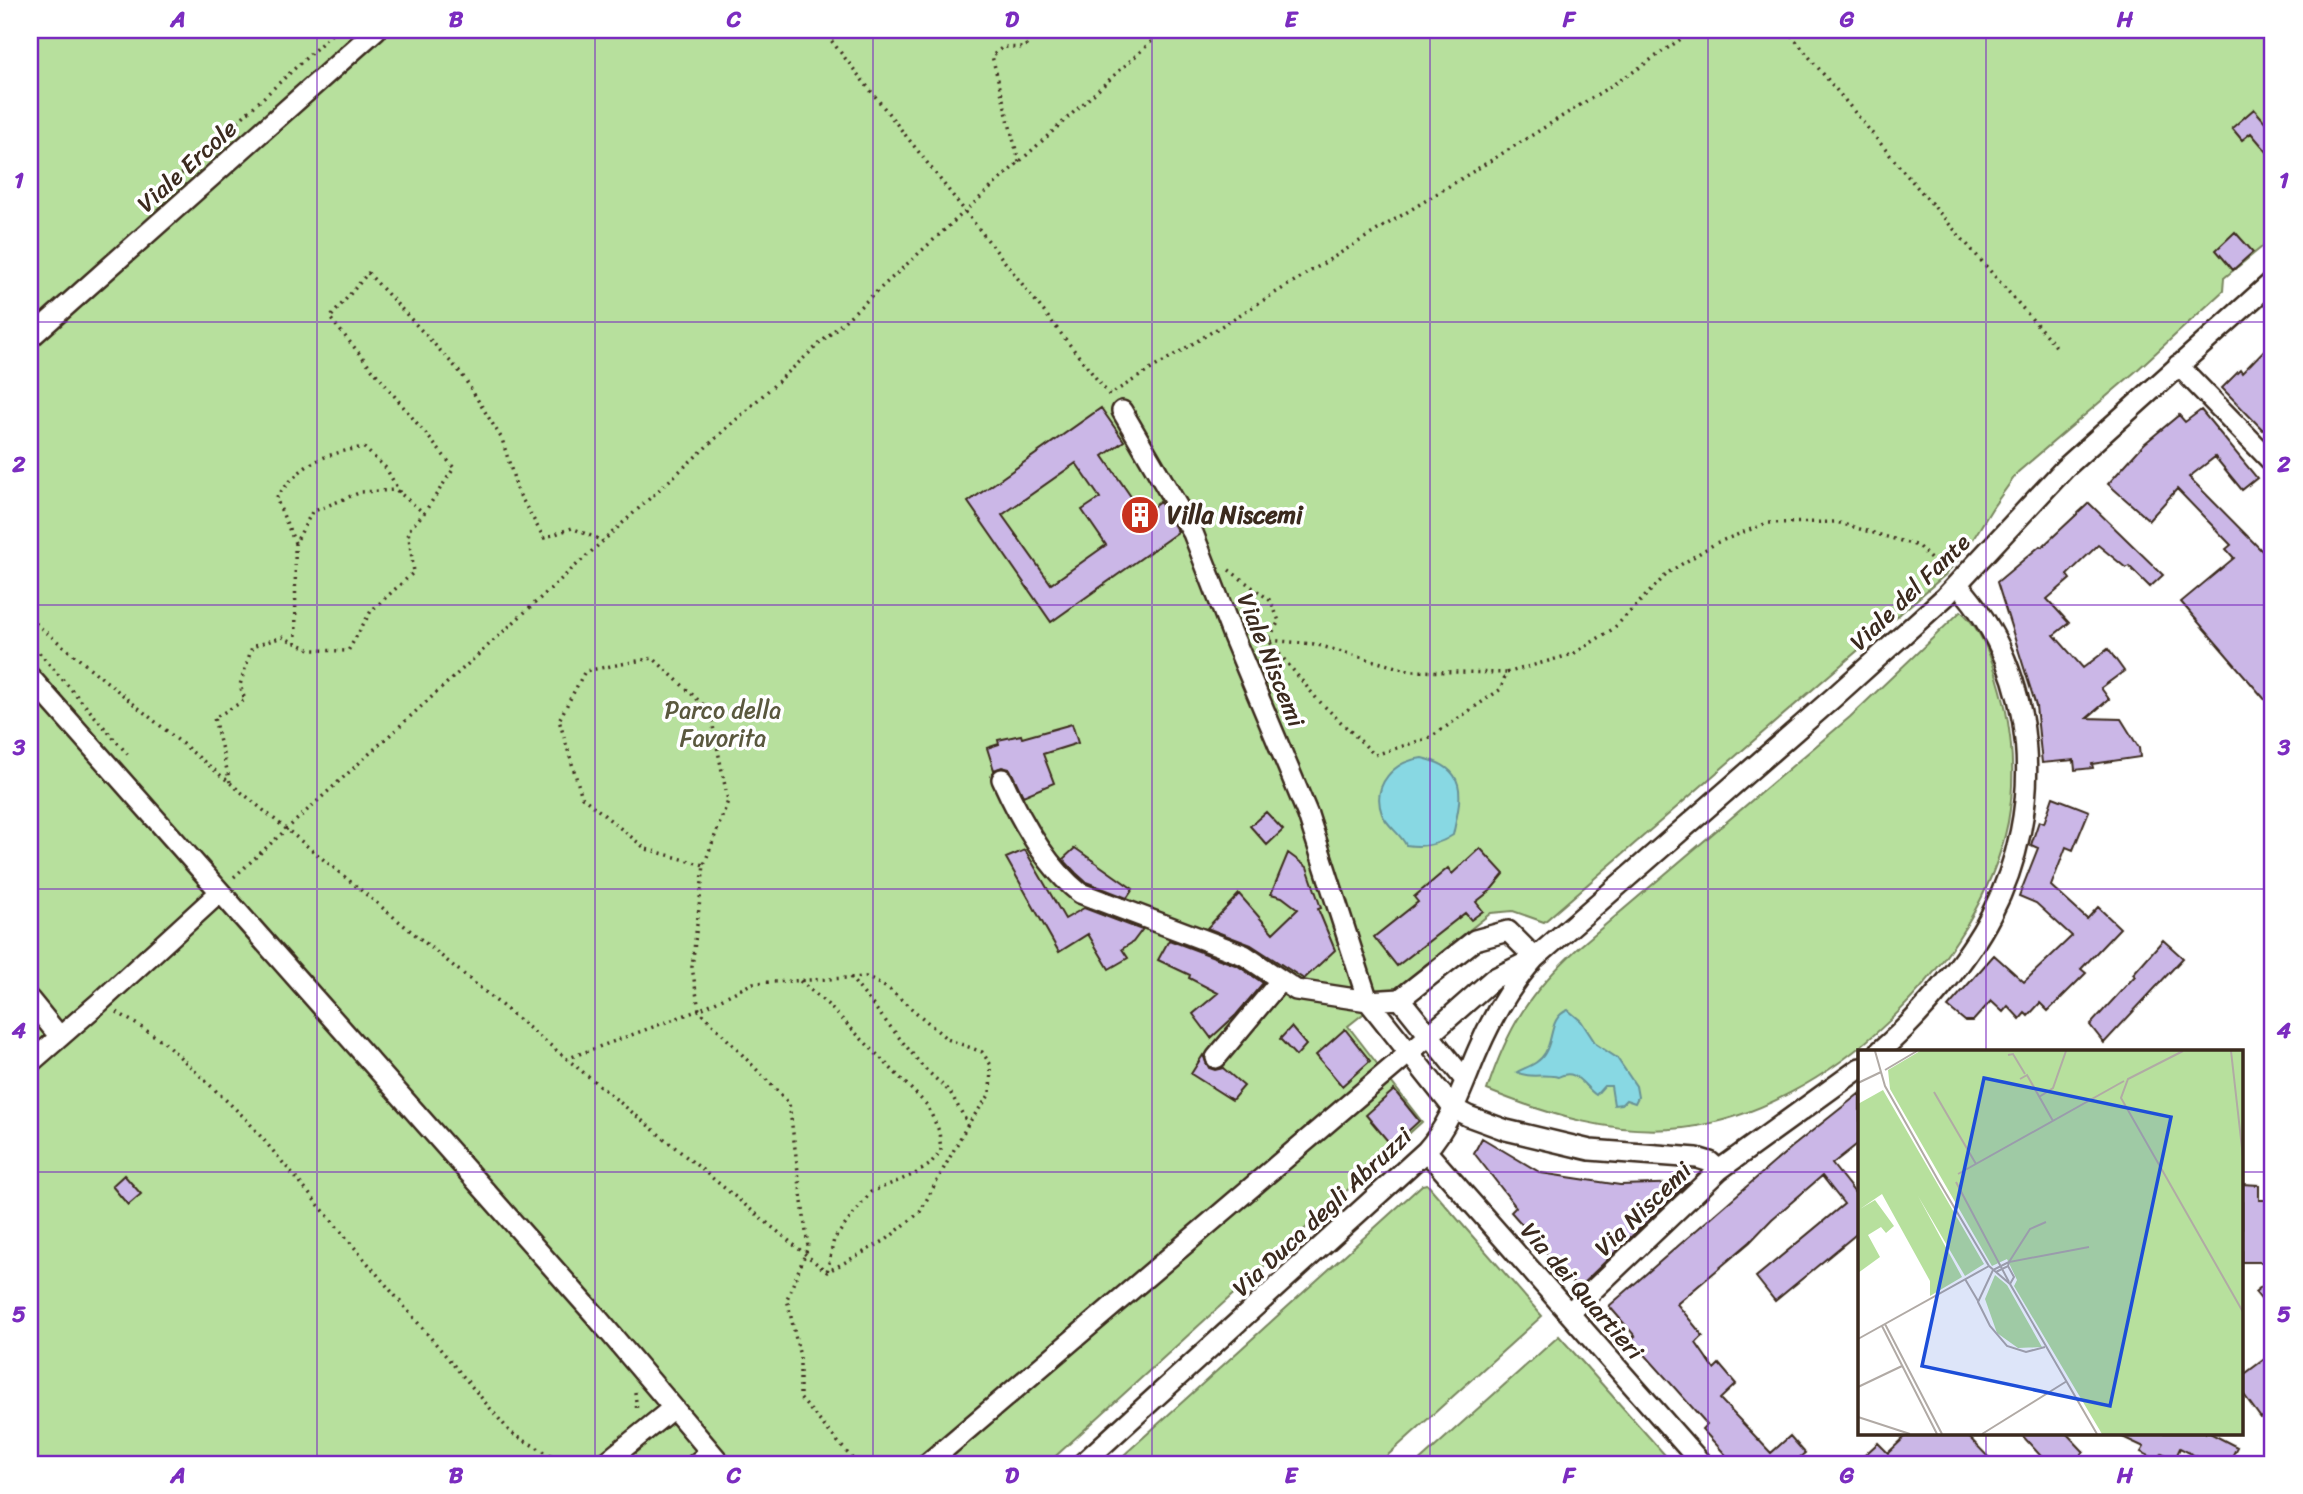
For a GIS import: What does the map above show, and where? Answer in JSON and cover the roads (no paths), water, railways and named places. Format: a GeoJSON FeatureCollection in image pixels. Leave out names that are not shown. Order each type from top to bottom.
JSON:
{"type":"FeatureCollection","features":[{"type":"Feature","properties":{"kind":"street","name":"Viale Ercole"},"geometry":{"type":"LineString","coordinates":[[30,338],[376,30]]}},
{"type":"Feature","properties":{"kind":"street","name":"Viale del Fante"},"geometry":{"type":"LineString","coordinates":[[1570,925],[1833,698],[2057,475],[2273,281]]}},
{"type":"Feature","properties":{"kind":"street"},"geometry":{"type":"LineString","coordinates":[[2178,365],[2273,463]]}},
{"type":"Feature","properties":{"kind":"street","name":"Viale Niscemi"},"geometry":{"type":"LineString","coordinates":[[1122,411],[1194,533],[1308,815],[1368,1001]]}},
{"type":"Feature","properties":{"kind":"street"},"geometry":{"type":"LineString","coordinates":[[1881,1050],[1946,982],[1969,951],[1991,915],[2007,880],[2019,841],[2027,771],[2024,723],[2016,687],[2004,654],[1989,625],[1952,580]]}},
{"type":"Feature","properties":{"kind":"street"},"geometry":{"type":"LineString","coordinates":[[30,677],[594,1314],[673,1408],[709,1460]]}},
{"type":"Feature","properties":{"kind":"street"},"geometry":{"type":"LineString","coordinates":[[927,1464],[1493,979],[1535,958],[1508,931],[1475,940],[1400,999],[1368,1001],[1296,990],[1244,955],[1080,893],[1068,884],[1022,823],[1002,779]]}},
{"type":"Feature","properties":{"kind":"street"},"geometry":{"type":"LineString","coordinates":[[30,1063],[219,893]]}},
{"type":"Feature","properties":{"kind":"street","name":"Via Duca degli Abruzzi"},"geometry":{"type":"LineString","coordinates":[[1082,1464],[1426,1151],[1441,1132],[1499,1005],[1516,978],[1570,925]]}},
{"type":"Feature","properties":{"kind":"street"},"geometry":{"type":"LineString","coordinates":[[1216,1058],[1281,980]]}},
{"type":"Feature","properties":{"kind":"street"},"geometry":{"type":"LineString","coordinates":[[1400,999],[1465,1080]]}},
{"type":"Feature","properties":{"kind":"street"},"geometry":{"type":"LineString","coordinates":[[30,1000],[60,1037]]}},
{"type":"Feature","properties":{"kind":"street"},"geometry":{"type":"LineString","coordinates":[[1368,1001],[1453,1108],[1506,1130],[1559,1145],[1616,1154],[1697,1158],[1710,1162],[1719,1170]]}},
{"type":"Feature","properties":{"kind":"street","name":"Via Niscemi"},"geometry":{"type":"LineString","coordinates":[[1569,1313],[1719,1170],[1858,1069]]}},
{"type":"Feature","properties":{"kind":"street","name":"Via dei Quartieri"},"geometry":{"type":"LineString","coordinates":[[1426,1151],[1702,1464]]}},
{"type":"Feature","properties":{"kind":"street"},"geometry":{"type":"LineString","coordinates":[[600,1459],[673,1408]]}},
{"type":"Feature","properties":{"kind":"water"},"geometry":{"type":"Polygon","coordinates":[[[1422,758],[1448,769],[1455,777],[1458,786],[1458,809],[1453,835],[1431,845],[1406,845],[1382,814],[1380,793],[1388,776],[1395,769],[1422,758]]]}},
{"type":"Feature","properties":{"kind":"water"},"geometry":{"type":"Polygon","coordinates":[[[1568,1010],[1581,1021],[1596,1044],[1617,1058],[1636,1086],[1638,1097],[1635,1103],[1626,1100],[1622,1104],[1614,1105],[1611,1086],[1604,1086],[1596,1095],[1570,1074],[1558,1077],[1517,1072],[1542,1057],[1555,1023],[1562,1013],[1568,1010]]]}},
{"type":"Feature","properties":{"kind":"place","name":"Villa Niscemi"},"geometry":{"type":"Point","coordinates":[1140,515]}},
{"type":"Feature","properties":{"kind":"park label","name":"Parco della Favorita"},"geometry":{"type":"Point","coordinates":[723,724]}}]}
